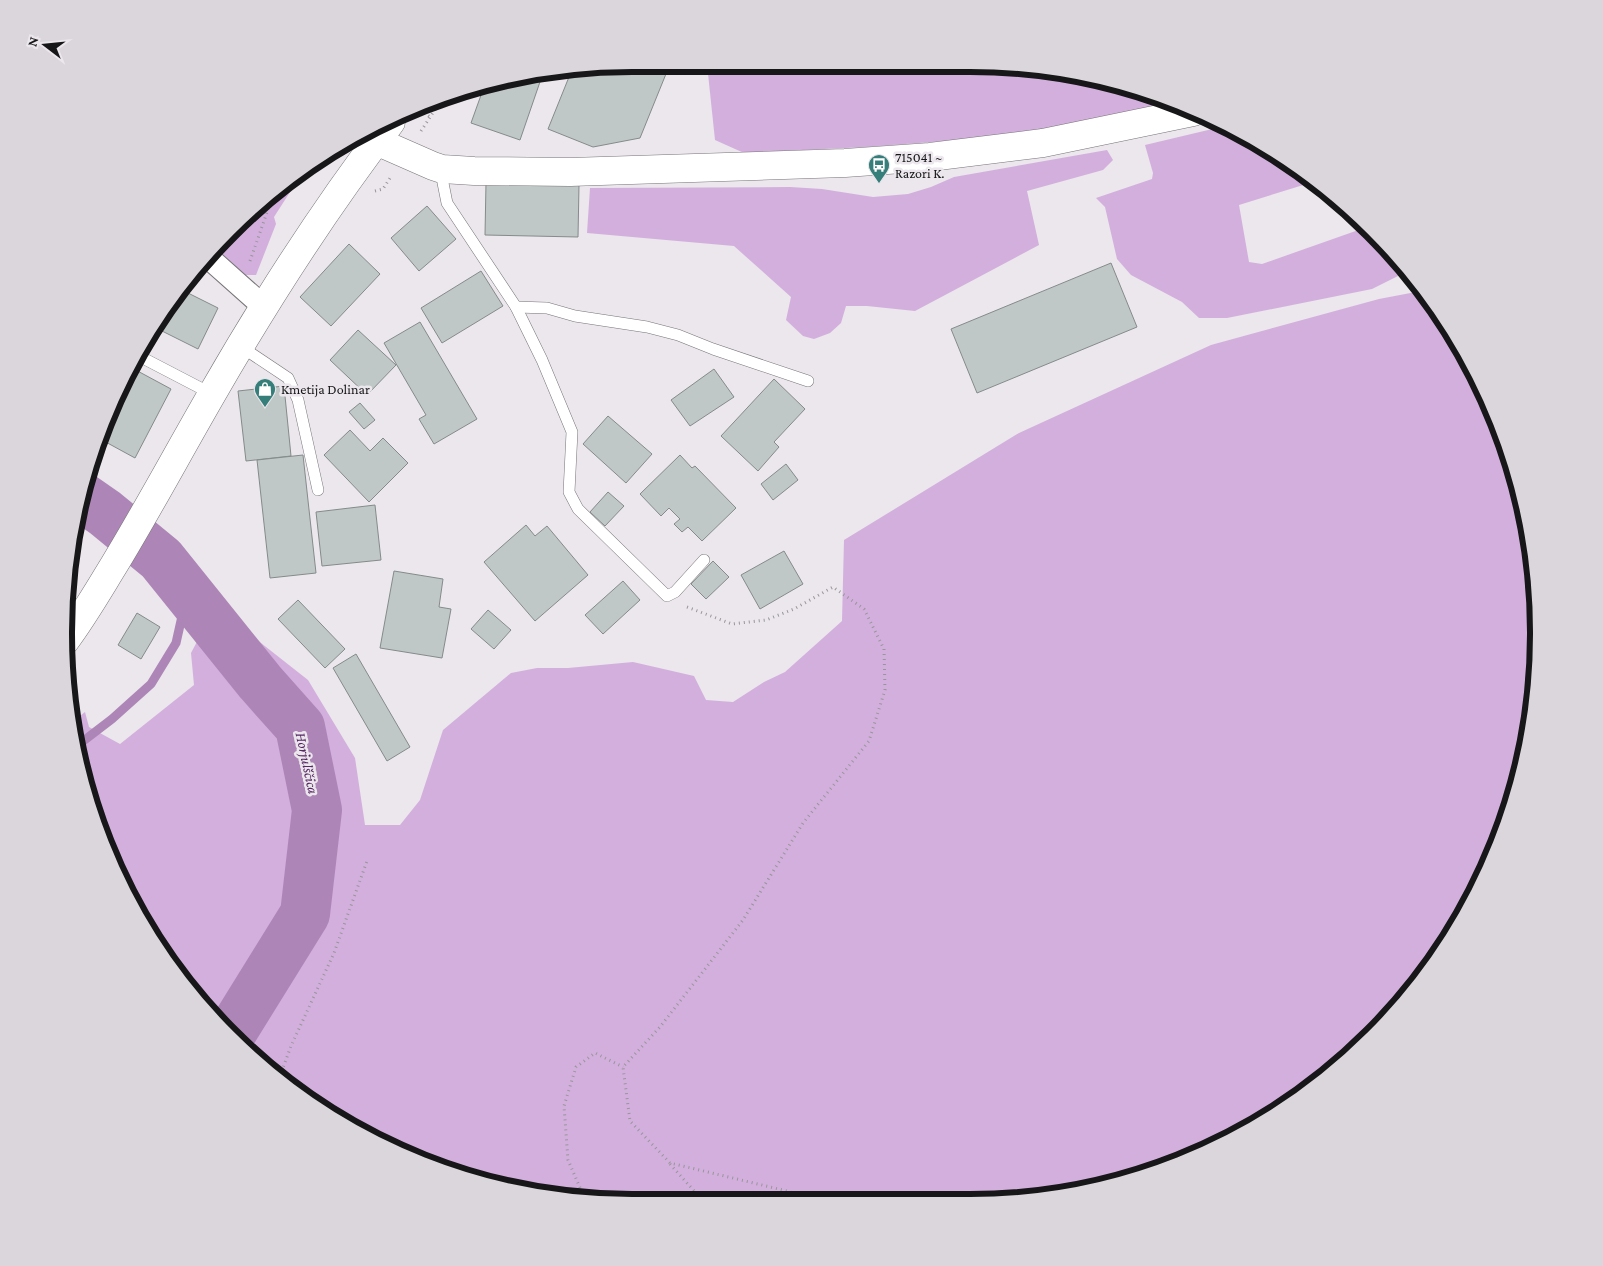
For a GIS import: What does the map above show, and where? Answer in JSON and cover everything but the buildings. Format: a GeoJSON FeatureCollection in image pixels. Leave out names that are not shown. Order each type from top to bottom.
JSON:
{"type":"FeatureCollection","features":[{"type":"Feature","properties":{"kind":"street"},"geometry":{"type":"LineString","coordinates":[[72,632],[86,613],[264,307],[323,213],[384,132],[433,166],[442,169],[570,172],[845,163],[920,157],[1042,143],[1182,114]]}},
{"type":"Feature","properties":{"kind":"street"},"geometry":{"type":"LineString","coordinates":[[213,262],[264,307]]}},
{"type":"Feature","properties":{"kind":"lane"},"geometry":{"type":"LineString","coordinates":[[442,169],[442,183],[447,203],[516,306],[542,360],[572,432],[570,492],[578,509],[667,596],[675,592],[704,560]]}},
{"type":"Feature","properties":{"kind":"lane"},"geometry":{"type":"LineString","coordinates":[[516,306],[546,308],[576,316],[647,327],[678,335],[712,349],[808,381]]}},
{"type":"Feature","properties":{"kind":"lane"},"geometry":{"type":"LineString","coordinates":[[240,346],[288,378],[298,400],[318,490]]}},
{"type":"Feature","properties":{"kind":"lane"},"geometry":{"type":"LineString","coordinates":[[145,359],[212,394]]}},
{"type":"Feature","properties":{"kind":"path"},"geometry":{"type":"LineString","coordinates":[[424,113],[430,117],[436,109]]}},
{"type":"Feature","properties":{"kind":"path"},"geometry":{"type":"LineString","coordinates":[[623,1067],[660,1027],[743,920],[803,824],[869,741],[885,690],[884,648],[864,609],[833,587],[794,610],[766,620],[732,624],[694,611],[667,596]]}},
{"type":"Feature","properties":{"kind":"path"},"geometry":{"type":"LineString","coordinates":[[282,1070],[334,954],[367,861]]}},
{"type":"Feature","properties":{"kind":"path"},"geometry":{"type":"LineString","coordinates":[[581,1191],[568,1160],[564,1106],[573,1075],[576,1067],[596,1053],[623,1067]]}},
{"type":"Feature","properties":{"kind":"path"},"geometry":{"type":"LineString","coordinates":[[623,1067],[630,1121],[697,1194]]}},
{"type":"Feature","properties":{"kind":"path"},"geometry":{"type":"LineString","coordinates":[[670,1163],[793,1194]]}},
{"type":"Feature","properties":{"kind":"shaded area"},"geometry":{"type":"Polygon","coordinates":[[[708,72],[970,72],[1007,74],[1079,83],[1160,106],[1023,135],[866,147],[744,153],[715,140],[708,72]]]}},
{"type":"Feature","properties":{"kind":"shaded area"},"geometry":{"type":"Polygon","coordinates":[[[1215,128],[1250,148],[1306,184],[1239,205],[1249,262],[1262,264],[1359,230],[1401,275],[1372,289],[1227,318],[1199,318],[1182,302],[1131,275],[1117,259],[1105,207],[1096,198],[1152,179],[1153,173],[1145,145],[1215,128]]]}},
{"type":"Feature","properties":{"kind":"shaded area"},"geometry":{"type":"Polygon","coordinates":[[[1107,150],[1113,160],[1103,170],[1027,191],[1039,245],[915,311],[867,306],[846,306],[841,323],[830,333],[814,339],[803,336],[786,320],[791,297],[734,246],[587,233],[590,188],[790,187],[822,189],[873,197],[908,194],[954,177],[1107,150]]]}},
{"type":"Feature","properties":{"kind":"shaded area"},"geometry":{"type":"Polygon","coordinates":[[[293,187],[274,217],[276,224],[256,275],[243,275],[218,257],[263,212],[293,187]]]}},
{"type":"Feature","properties":{"kind":"shaded area"},"geometry":{"type":"Polygon","coordinates":[[[1415,292],[1436,322],[1473,385],[1501,453],[1520,524],[1529,596],[1529,670],[1520,742],[1501,813],[1473,881],[1436,944],[1415,974],[1366,1029],[1311,1078],[1281,1099],[1218,1136],[1150,1164],[1115,1174],[1043,1189],[1007,1192],[970,1194],[633,1194],[560,1189],[524,1183],[453,1164],[385,1136],[322,1099],[292,1078],[237,1029],[188,974],[167,944],[130,881],[102,813],[83,742],[79,717],[85,712],[89,727],[120,744],[194,685],[191,653],[200,636],[222,627],[247,632],[308,680],[355,758],[365,825],[400,825],[420,800],[443,730],[511,673],[537,668],[568,668],[633,662],[694,676],[706,700],[733,702],[764,682],[785,672],[842,621],[844,540],[1019,433],[1211,345],[1379,299],[1415,292]]]}},
{"type":"Feature","properties":{"kind":"waterway","name":"Horjulščica"},"geometry":{"type":"LineString","coordinates":[[89,502],[161,559],[260,682],[300,727],[317,810],[305,914],[235,1027]]}},
{"type":"Feature","properties":{"kind":"waterway"},"geometry":{"type":"LineString","coordinates":[[83,741],[112,719],[151,684],[176,643],[187,594]]}},
{"type":"Feature","properties":{"kind":"place","name":"715041 ~ Razori K."},"geometry":{"type":"Point","coordinates":[879,184]}},
{"type":"Feature","properties":{"kind":"place","name":"Kmetija Dolinar"},"geometry":{"type":"Point","coordinates":[265,408]}}]}
